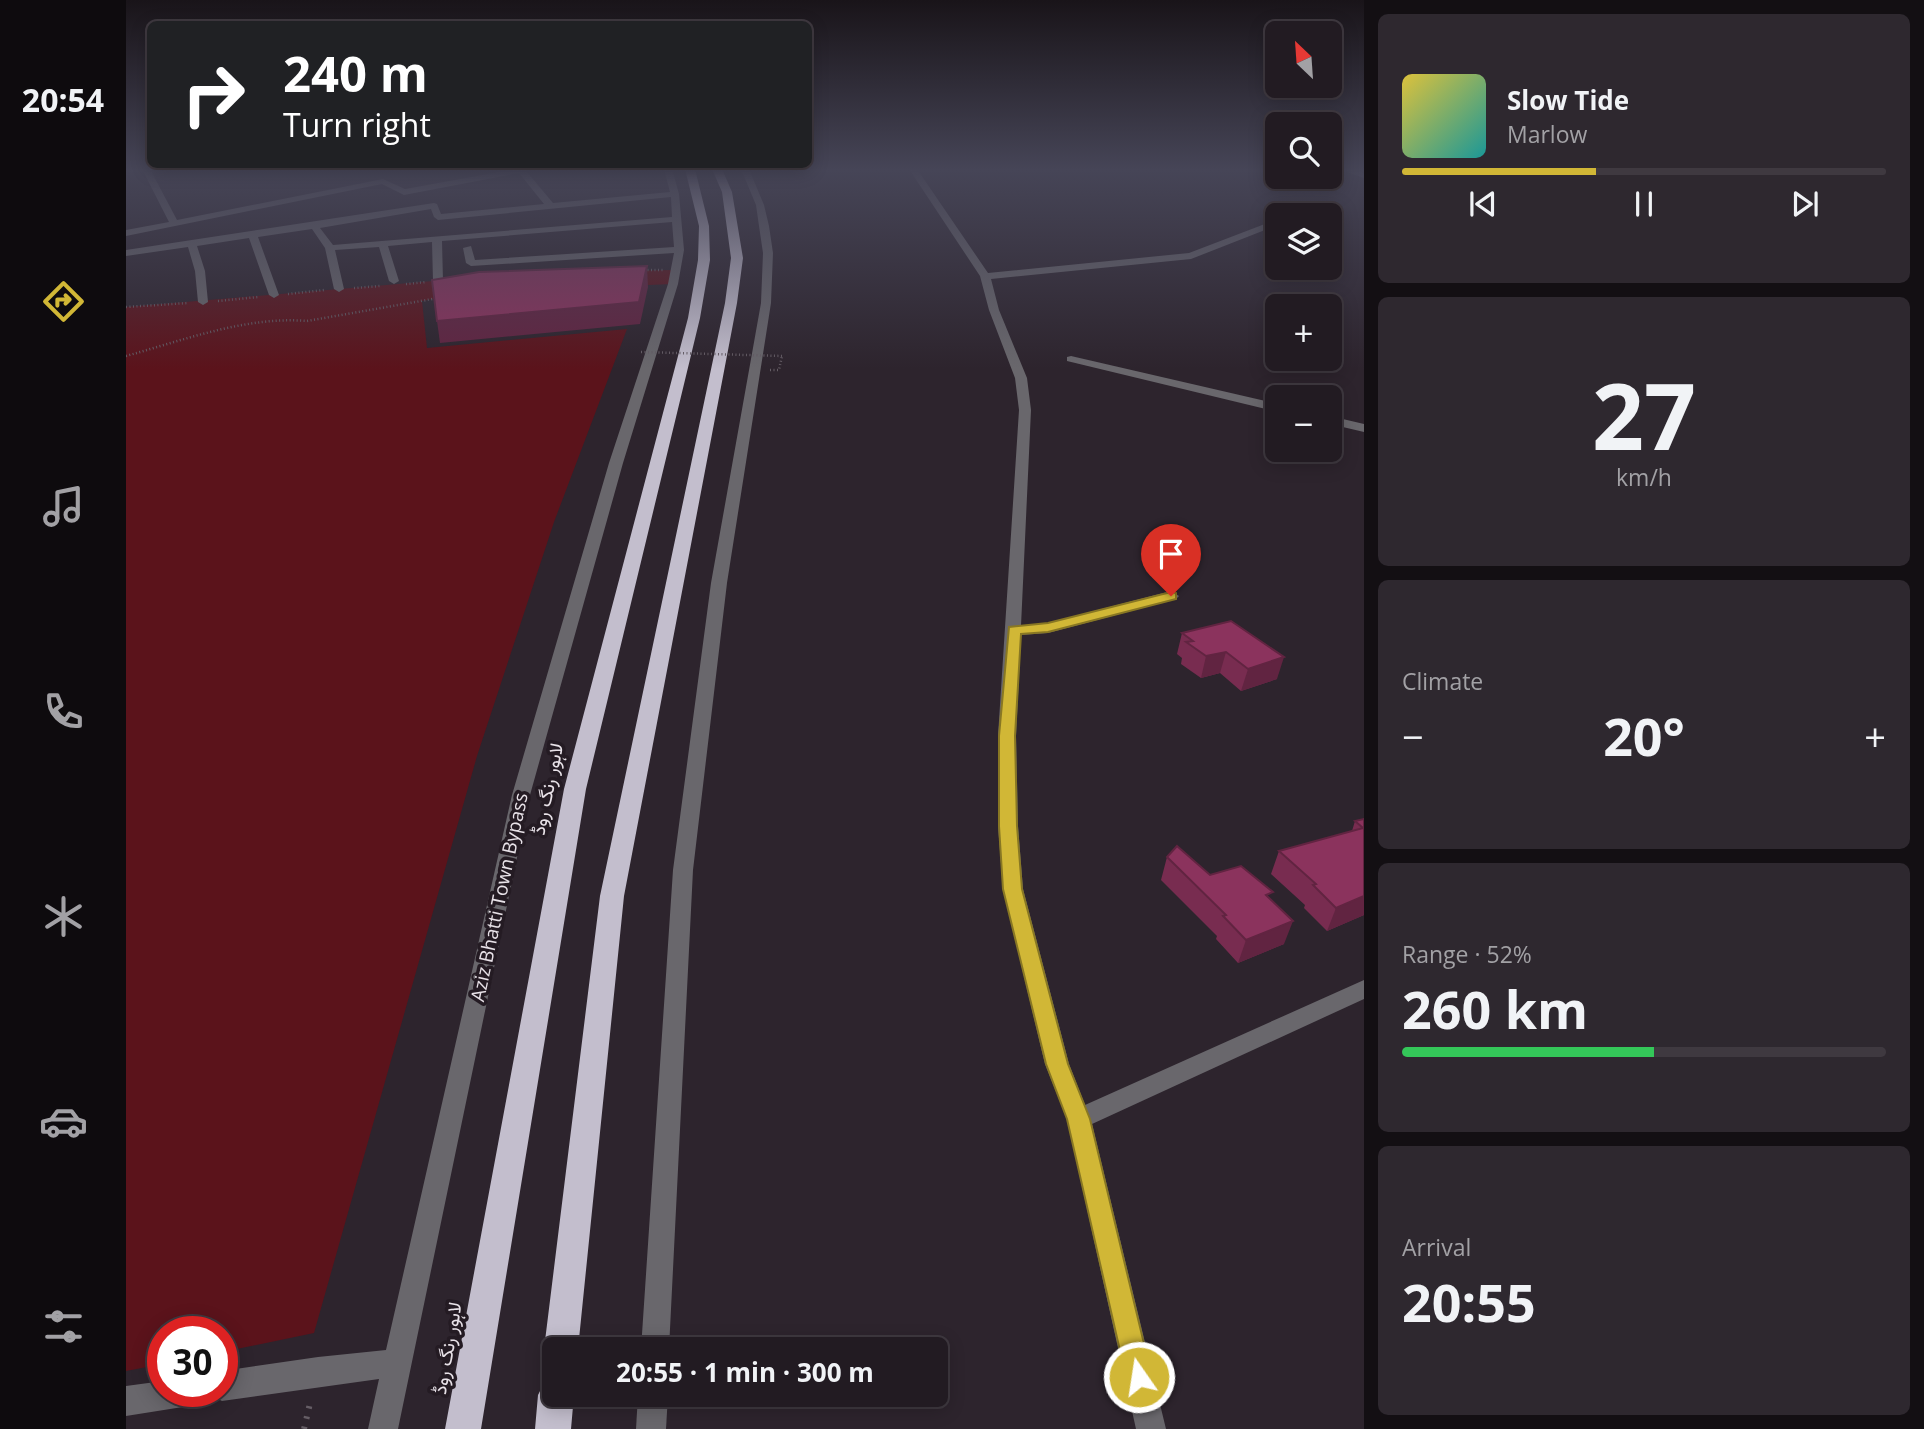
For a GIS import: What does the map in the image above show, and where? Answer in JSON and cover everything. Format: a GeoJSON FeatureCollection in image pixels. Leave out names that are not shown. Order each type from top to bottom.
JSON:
{"type":"FeatureCollection","features":[{"type":"Feature","properties":{"kind":"highway","name":"لاہور رنگ روڈ"},"geometry":{"type":"LineString","coordinates":[[463,1429],[575,789],[696,306],[704,260],[704,236]]}},
{"type":"Feature","properties":{"kind":"highway"},"geometry":{"type":"LineString","coordinates":[[562,1337],[612,896],[734,280],[737,258],[734,236]]}},
{"type":"Feature","properties":{"kind":"highway"},"geometry":{"type":"LineString","coordinates":[[553,1429],[555,1407]]}},
{"type":"Feature","properties":{"kind":"street"},"geometry":{"type":"LineString","coordinates":[[126,253],[241,236]]}},
{"type":"Feature","properties":{"kind":"street"},"geometry":{"type":"LineString","coordinates":[[253,236],[274,295]]}},
{"type":"Feature","properties":{"kind":"street"},"geometry":{"type":"LineString","coordinates":[[321,236],[330,248],[339,289]]}},
{"type":"Feature","properties":{"kind":"street"},"geometry":{"type":"LineString","coordinates":[[330,248],[497,236]]}},
{"type":"Feature","properties":{"kind":"street"},"geometry":{"type":"LineString","coordinates":[[527,236],[531,258]]}},
{"type":"Feature","properties":{"kind":"street","name":"Aziz Bhatti Town Bypass"},"geometry":{"type":"LineString","coordinates":[[383,1429],[521,795],[616,463],[658,338],[673,284],[679,250],[678,236]]}},
{"type":"Feature","properties":{"kind":"street"},"geometry":{"type":"LineString","coordinates":[[656,1337],[682,870],[719,583],[766,303],[768,253],[765,236]]}},
{"type":"Feature","properties":{"kind":"street"},"geometry":{"type":"LineString","coordinates":[[958,236],[985,276],[994,310],[1021,378],[1025,410],[1007,736],[1008,826],[1013,889],[1057,1064],[1079,1119],[1151,1429]]}},
{"type":"Feature","properties":{"kind":"street"},"geometry":{"type":"LineString","coordinates":[[985,276],[1191,256],[1243,236]]}},
{"type":"Feature","properties":{"kind":"street"},"geometry":{"type":"LineString","coordinates":[[437,241],[438,281]]}},
{"type":"Feature","properties":{"kind":"street"},"geometry":{"type":"LineString","coordinates":[[192,243],[200,271],[203,302]]}},
{"type":"Feature","properties":{"kind":"street"},"geometry":{"type":"LineString","coordinates":[[383,245],[394,281]]}},
{"type":"Feature","properties":{"kind":"street"},"geometry":{"type":"LineString","coordinates":[[468,248],[471,263],[531,258],[622,257],[679,250]]}},
{"type":"Feature","properties":{"kind":"street"},"geometry":{"type":"LineString","coordinates":[[1071,359],[1265,405]]}},
{"type":"Feature","properties":{"kind":"street"},"geometry":{"type":"LineString","coordinates":[[1342,423],[1364,428]]}},
{"type":"Feature","properties":{"kind":"street"},"geometry":{"type":"LineString","coordinates":[[1014,631],[1048,628],[1171,596]]}},
{"type":"Feature","properties":{"kind":"street"},"geometry":{"type":"LineString","coordinates":[[1079,1119],[1364,989]]}},
{"type":"Feature","properties":{"kind":"street"},"geometry":{"type":"LineString","coordinates":[[238,1384],[318,1371],[397,1363]]}},
{"type":"Feature","properties":{"kind":"street"},"geometry":{"type":"LineString","coordinates":[[126,1401],[147,1398]]}},
{"type":"Feature","properties":{"kind":"street"},"geometry":{"type":"LineString","coordinates":[[651,1429],[652,1407]]}},
{"type":"Feature","properties":{"kind":"path"},"geometry":{"type":"LineString","coordinates":[[126,356],[296,318],[307,321],[448,296]]}},
{"type":"Feature","properties":{"kind":"path"},"geometry":{"type":"LineString","coordinates":[[641,352],[782,356],[779,370]]}},
{"type":"Feature","properties":{"kind":"shaded area"},"geometry":{"type":"Polygon","coordinates":[[[674,270],[673,284],[474,292],[422,301],[427,348],[627,329],[554,522],[477,756],[314,1333],[238,1349],[238,1316],[147,1316],[147,1367],[126,1371],[126,307],[540,272],[674,270]]]}},
{"type":"Feature","properties":{"kind":"building"},"geometry":{"type":"Polygon","coordinates":[[[647,266],[639,302],[437,321],[432,280],[479,272],[647,266]]]}},
{"type":"Feature","properties":{"kind":"building"},"geometry":{"type":"Polygon","coordinates":[[[1231,621],[1284,657],[1248,669],[1226,652],[1206,656],[1186,642],[1193,641],[1182,633],[1231,621]]]}},
{"type":"Feature","properties":{"kind":"building"},"geometry":{"type":"Polygon","coordinates":[[[1364,819],[1364,896],[1336,908],[1313,885],[1316,884],[1279,851],[1363,828],[1355,821],[1364,819]]]}},
{"type":"Feature","properties":{"kind":"building"},"geometry":{"type":"Polygon","coordinates":[[[1177,846],[1210,875],[1241,866],[1273,892],[1266,895],[1293,921],[1246,940],[1223,916],[1226,915],[1167,857],[1177,846]]]}},
{"type":"Feature","properties":{"kind":"route"},"geometry":{"type":"LineString","coordinates":[[1139,1377],[1079,1119],[1057,1064],[1013,889],[1008,826],[1007,736],[1014,631],[1048,628],[1171,596]]}}]}
